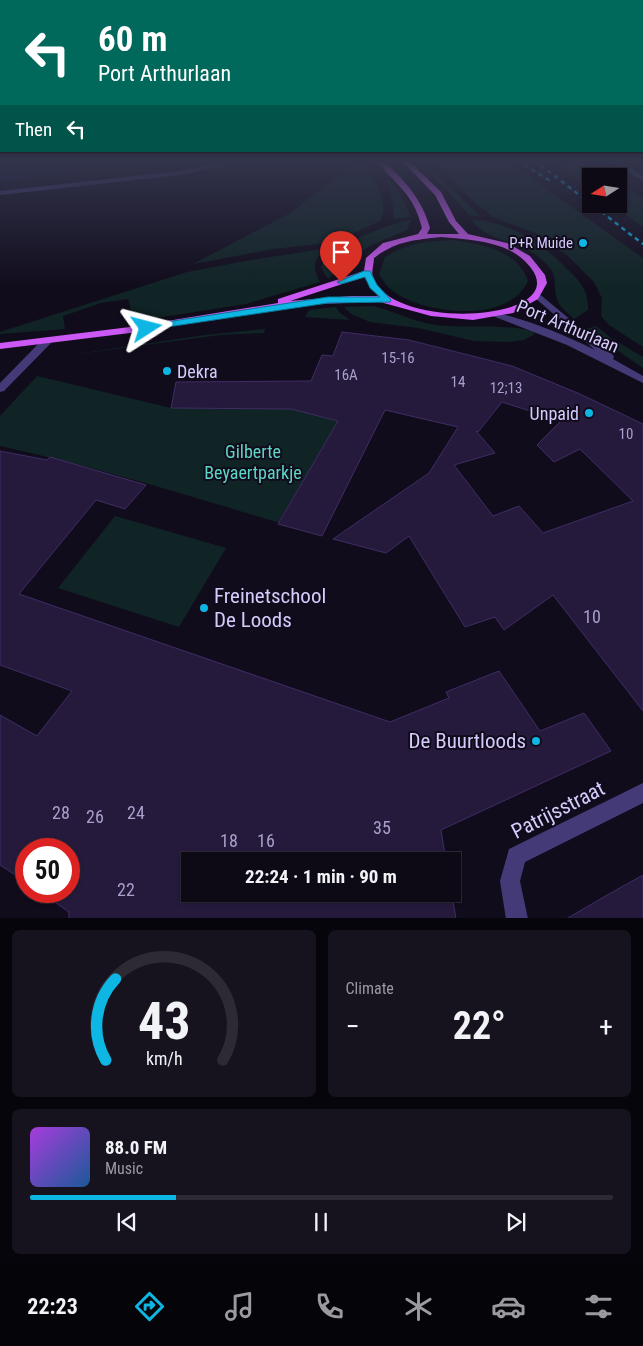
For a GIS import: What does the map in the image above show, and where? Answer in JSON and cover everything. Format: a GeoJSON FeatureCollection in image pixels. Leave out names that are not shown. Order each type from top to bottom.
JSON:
{"type":"FeatureCollection","features":[{"type":"Feature","properties":{"kind":"main road"},"geometry":{"type":"LineString","coordinates":[[417,203],[423,215],[426,228],[422,235]]}},
{"type":"Feature","properties":{"kind":"main road"},"geometry":{"type":"LineString","coordinates":[[443,203],[453,222],[466,236]]}},
{"type":"Feature","properties":{"kind":"main road","name":"Port Arthurlaan"},"geometry":{"type":"LineString","coordinates":[[0,346],[328,300],[387,300],[438,316],[468,318],[495,315],[518,309],[537,295],[541,288],[541,276],[535,265],[523,255],[506,246],[466,236],[422,235],[389,244],[376,252],[368,262],[367,273],[256,310]]}},
{"type":"Feature","properties":{"kind":"main road"},"geometry":{"type":"LineString","coordinates":[[367,273],[373,286],[387,300]]}},
{"type":"Feature","properties":{"kind":"street","name":"Port Arthurlaan"},"geometry":{"type":"LineString","coordinates":[[537,295],[626,371]]}},
{"type":"Feature","properties":{"kind":"street","name":"Port Arthurlaan"},"geometry":{"type":"LineString","coordinates":[[495,315],[548,332],[643,380]]}},
{"type":"Feature","properties":{"kind":"street"},"geometry":{"type":"LineString","coordinates":[[0,389],[48,340]]}},
{"type":"Feature","properties":{"kind":"street","name":"Patrijsstraat"},"geometry":{"type":"LineString","coordinates":[[517,918],[510,881],[516,856],[643,793]]}},
{"type":"Feature","properties":{"kind":"green space"},"geometry":{"type":"Polygon","coordinates":[[[303,203],[383,203],[383,215],[380,221],[335,242],[274,249],[193,264],[290,213],[303,203]]]}},
{"type":"Feature","properties":{"kind":"green space"},"geometry":{"type":"Polygon","coordinates":[[[392,203],[404,203],[411,217],[393,219],[392,203]]]}},
{"type":"Feature","properties":{"kind":"green space"},"geometry":{"type":"Polygon","coordinates":[[[458,203],[466,203],[481,217],[469,215],[458,203]]]}},
{"type":"Feature","properties":{"kind":"green space","name":"P+R Muide"},"geometry":{"type":"Polygon","coordinates":[[[476,203],[566,203],[643,258],[643,347],[609,325],[601,316],[602,298],[594,282],[567,255],[535,233],[493,217],[476,203]]]}},
{"type":"Feature","properties":{"kind":"green space"},"geometry":{"type":"Polygon","coordinates":[[[628,203],[643,203],[643,227],[624,213],[628,212],[628,203]]]}},
{"type":"Feature","properties":{"kind":"green space"},"geometry":{"type":"Polygon","coordinates":[[[471,219],[510,228],[543,247],[582,285],[587,296],[588,310],[574,319],[558,302],[553,273],[547,264],[532,252],[485,232],[477,227],[471,219]]]}},
{"type":"Feature","properties":{"kind":"green space"},"geometry":{"type":"Polygon","coordinates":[[[411,220],[407,230],[369,246],[328,279],[321,268],[328,255],[335,250],[380,229],[411,220]]]}},
{"type":"Feature","properties":{"kind":"green space"},"geometry":{"type":"Polygon","coordinates":[[[453,240],[497,250],[507,255],[516,262],[528,281],[518,295],[502,304],[483,310],[462,311],[440,309],[402,297],[385,284],[379,274],[385,257],[394,252],[418,244],[453,240]]]}},
{"type":"Feature","properties":{"kind":"green space"},"geometry":{"type":"Polygon","coordinates":[[[329,248],[319,256],[315,263],[320,282],[246,304],[150,319],[147,316],[133,318],[128,299],[101,303],[63,316],[65,329],[0,334],[0,332],[187,272],[329,248]]]}},
{"type":"Feature","properties":{"kind":"green space"},"geometry":{"type":"Polygon","coordinates":[[[373,306],[436,325],[508,327],[532,331],[535,334],[524,340],[509,342],[474,341],[418,328],[370,322],[351,314],[344,307],[373,306]]]}},
{"type":"Feature","properties":{"kind":"green space"},"geometry":{"type":"Polygon","coordinates":[[[336,307],[339,312],[350,320],[305,317],[309,310],[336,307]]]}},
{"type":"Feature","properties":{"kind":"green space"},"geometry":{"type":"Polygon","coordinates":[[[596,326],[611,338],[643,357],[643,368],[586,329],[596,326]]]}},
{"type":"Feature","properties":{"kind":"green space"},"geometry":{"type":"Polygon","coordinates":[[[265,329],[264,333],[220,335],[56,357],[205,335],[265,329]]]}},
{"type":"Feature","properties":{"kind":"green space","name":"Gilberte Beyaertparkje"},"geometry":{"type":"Polygon","coordinates":[[[37,376],[171,408],[291,409],[338,421],[278,522],[97,470],[0,446],[0,416],[37,376]]]}},
{"type":"Feature","properties":{"kind":"green space"},"geometry":{"type":"Polygon","coordinates":[[[115,516],[226,548],[179,627],[58,588],[115,516]]]}},
{"type":"Feature","properties":{"kind":"green space"},"geometry":{"type":"Polygon","coordinates":[[[278,523],[288,525],[330,538],[278,523]]]}},
{"type":"Feature","properties":{"kind":"building"},"geometry":{"type":"Polygon","coordinates":[[[342,332],[409,340],[512,366],[580,394],[643,424],[643,711],[553,595],[504,630],[495,617],[465,627],[409,536],[386,553],[333,539],[429,473],[458,427],[385,410],[322,536],[278,524],[338,421],[291,409],[171,408],[176,382],[311,381],[322,355],[333,356],[342,332]],[[502,402],[478,432],[476,431],[495,453],[454,465],[493,516],[519,506],[543,533],[633,501],[580,449],[554,462],[537,445],[561,421],[502,402]]]}},
{"type":"Feature","properties":{"kind":"building"},"geometry":{"type":"Polygon","coordinates":[[[0,451],[47,460],[50,457],[146,485],[125,509],[96,500],[19,594],[390,722],[449,698],[446,692],[499,671],[540,731],[584,713],[611,751],[441,830],[445,852],[181,852],[181,902],[453,902],[456,918],[69,918],[69,912],[56,903],[80,903],[80,838],[15,838],[15,875],[0,865],[0,715],[37,736],[72,691],[0,665],[0,451]]]}},
{"type":"Feature","properties":{"kind":"building"},"geometry":{"type":"Polygon","coordinates":[[[643,875],[643,918],[568,918],[643,875]]]}},
{"type":"Feature","properties":{"kind":"railway"},"geometry":{"type":"LineString","coordinates":[[590,203],[643,244]]}},
{"type":"Feature","properties":{"kind":"place","name":"P+R Muide"},"geometry":{"type":"Point","coordinates":[583,243]}},
{"type":"Feature","properties":{"kind":"place","name":"Dekra"},"geometry":{"type":"Point","coordinates":[167,371]}},
{"type":"Feature","properties":{"kind":"place","name":"Unpaid"},"geometry":{"type":"Point","coordinates":[589,413]}},
{"type":"Feature","properties":{"kind":"place","name":"Freinetschool De Loods"},"geometry":{"type":"Point","coordinates":[204,608]}},
{"type":"Feature","properties":{"kind":"place","name":"De Buurtloods"},"geometry":{"type":"Point","coordinates":[536,741]}},
{"type":"Feature","properties":{"kind":"route"},"geometry":{"type":"LineString","coordinates":[[147,328],[328,300],[387,300],[373,286],[367,273],[341,282]]}}]}
